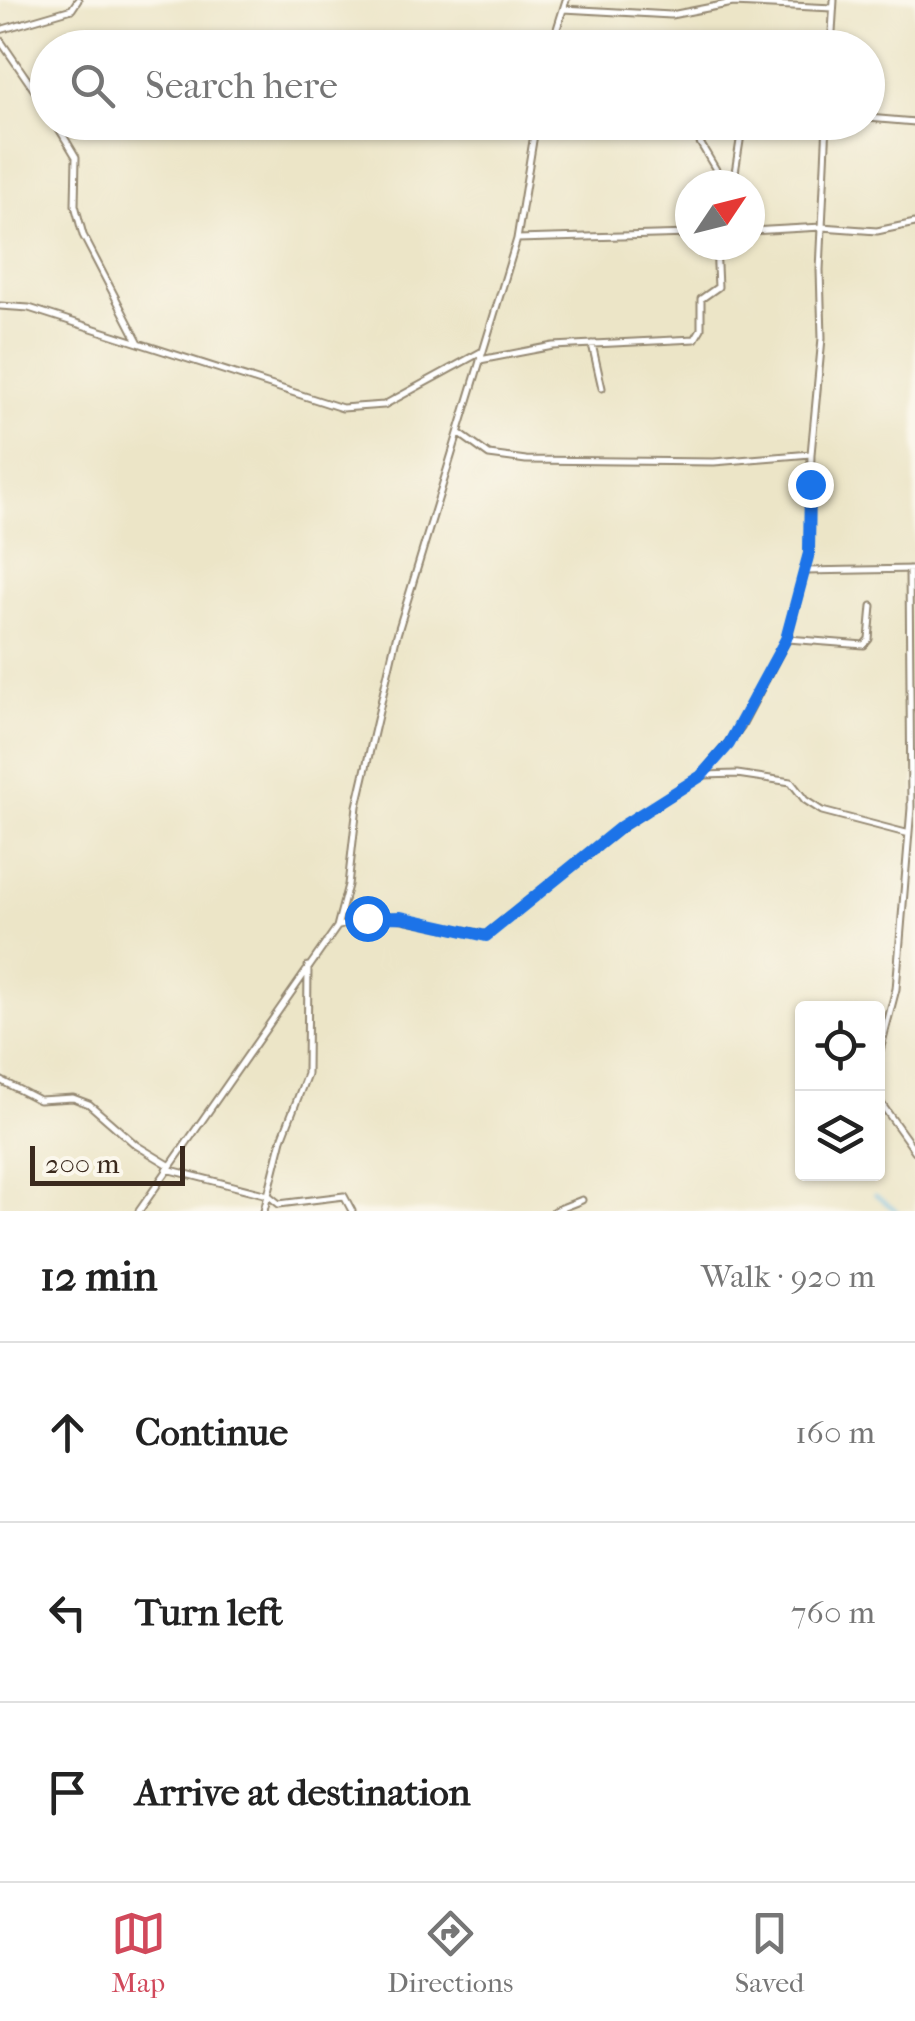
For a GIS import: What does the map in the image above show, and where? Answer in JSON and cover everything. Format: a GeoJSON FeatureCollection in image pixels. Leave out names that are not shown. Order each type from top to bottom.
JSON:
{"type":"FeatureCollection","features":[{"type":"Feature","properties":{"kind":"street"},"geometry":{"type":"LineString","coordinates":[[0,30],[72,9],[78,0]]}},
{"type":"Feature","properties":{"kind":"street"},"geometry":{"type":"LineString","coordinates":[[557,30],[566,0]]}},
{"type":"Feature","properties":{"kind":"street"},"geometry":{"type":"LineString","coordinates":[[832,30],[834,0]]}},
{"type":"Feature","properties":{"kind":"street"},"geometry":{"type":"LineString","coordinates":[[564,9],[671,15],[733,2],[833,8]]}},
{"type":"Feature","properties":{"kind":"street"},"geometry":{"type":"LineString","coordinates":[[0,40],[30,84]]}},
{"type":"Feature","properties":{"kind":"street"},"geometry":{"type":"LineString","coordinates":[[885,119],[915,122]]}},
{"type":"Feature","properties":{"kind":"street"},"geometry":{"type":"LineString","coordinates":[[66,140],[76,157],[75,205],[83,235],[132,320],[140,344]]}},
{"type":"Feature","properties":{"kind":"street"},"geometry":{"type":"LineString","coordinates":[[138,1211],[337,927],[348,885],[357,806],[396,638],[516,239],[533,140]]}},
{"type":"Feature","properties":{"kind":"street"},"geometry":{"type":"LineString","coordinates":[[698,140],[716,170]]}},
{"type":"Feature","properties":{"kind":"street"},"geometry":{"type":"LineString","coordinates":[[735,170],[740,140]]}},
{"type":"Feature","properties":{"kind":"street"},"geometry":{"type":"LineString","coordinates":[[337,927],[383,915],[486,936],[622,826],[701,776],[740,726],[786,639],[805,571],[822,338],[826,140]]}},
{"type":"Feature","properties":{"kind":"street"},"geometry":{"type":"LineString","coordinates":[[765,230],[822,227],[877,231],[915,223]]}},
{"type":"Feature","properties":{"kind":"street"},"geometry":{"type":"LineString","coordinates":[[516,239],[675,234]]}},
{"type":"Feature","properties":{"kind":"street"},"geometry":{"type":"LineString","coordinates":[[479,360],[553,346],[699,336],[701,299],[718,286],[717,260]]}},
{"type":"Feature","properties":{"kind":"street"},"geometry":{"type":"LineString","coordinates":[[0,306],[30,308],[342,408],[384,405],[482,352]]}},
{"type":"Feature","properties":{"kind":"street"},"geometry":{"type":"LineString","coordinates":[[592,344],[602,388]]}},
{"type":"Feature","properties":{"kind":"street"},"geometry":{"type":"LineString","coordinates":[[460,434],[488,455],[526,460],[714,462],[811,454]]}},
{"type":"Feature","properties":{"kind":"street"},"geometry":{"type":"LineString","coordinates":[[805,571],[912,569],[913,758],[896,989],[885,1031]]}},
{"type":"Feature","properties":{"kind":"street"},"geometry":{"type":"LineString","coordinates":[[786,639],[864,644],[869,640],[872,606]]}},
{"type":"Feature","properties":{"kind":"street"},"geometry":{"type":"LineString","coordinates":[[701,776],[737,774],[792,782],[805,800],[822,811],[907,833]]}},
{"type":"Feature","properties":{"kind":"street"},"geometry":{"type":"LineString","coordinates":[[264,1211],[307,1074],[308,964]]}},
{"type":"Feature","properties":{"kind":"street"},"geometry":{"type":"LineString","coordinates":[[0,1080],[39,1100],[73,1098],[89,1104],[168,1167],[268,1195],[287,1205],[344,1196],[352,1211]]}},
{"type":"Feature","properties":{"kind":"street"},"geometry":{"type":"LineString","coordinates":[[885,1109],[915,1151]]}},
{"type":"Feature","properties":{"kind":"street"},"geometry":{"type":"LineString","coordinates":[[554,1211],[582,1200]]}},
{"type":"Feature","properties":{"kind":"waterway"},"geometry":{"type":"LineString","coordinates":[[875,1195],[897,1211]]}},
{"type":"Feature","properties":{"kind":"route"},"geometry":{"type":"LineString","coordinates":[[367,918],[401,917],[486,936],[565,876],[622,826],[701,776],[729,744],[786,639],[809,553],[810,484]]}}]}
